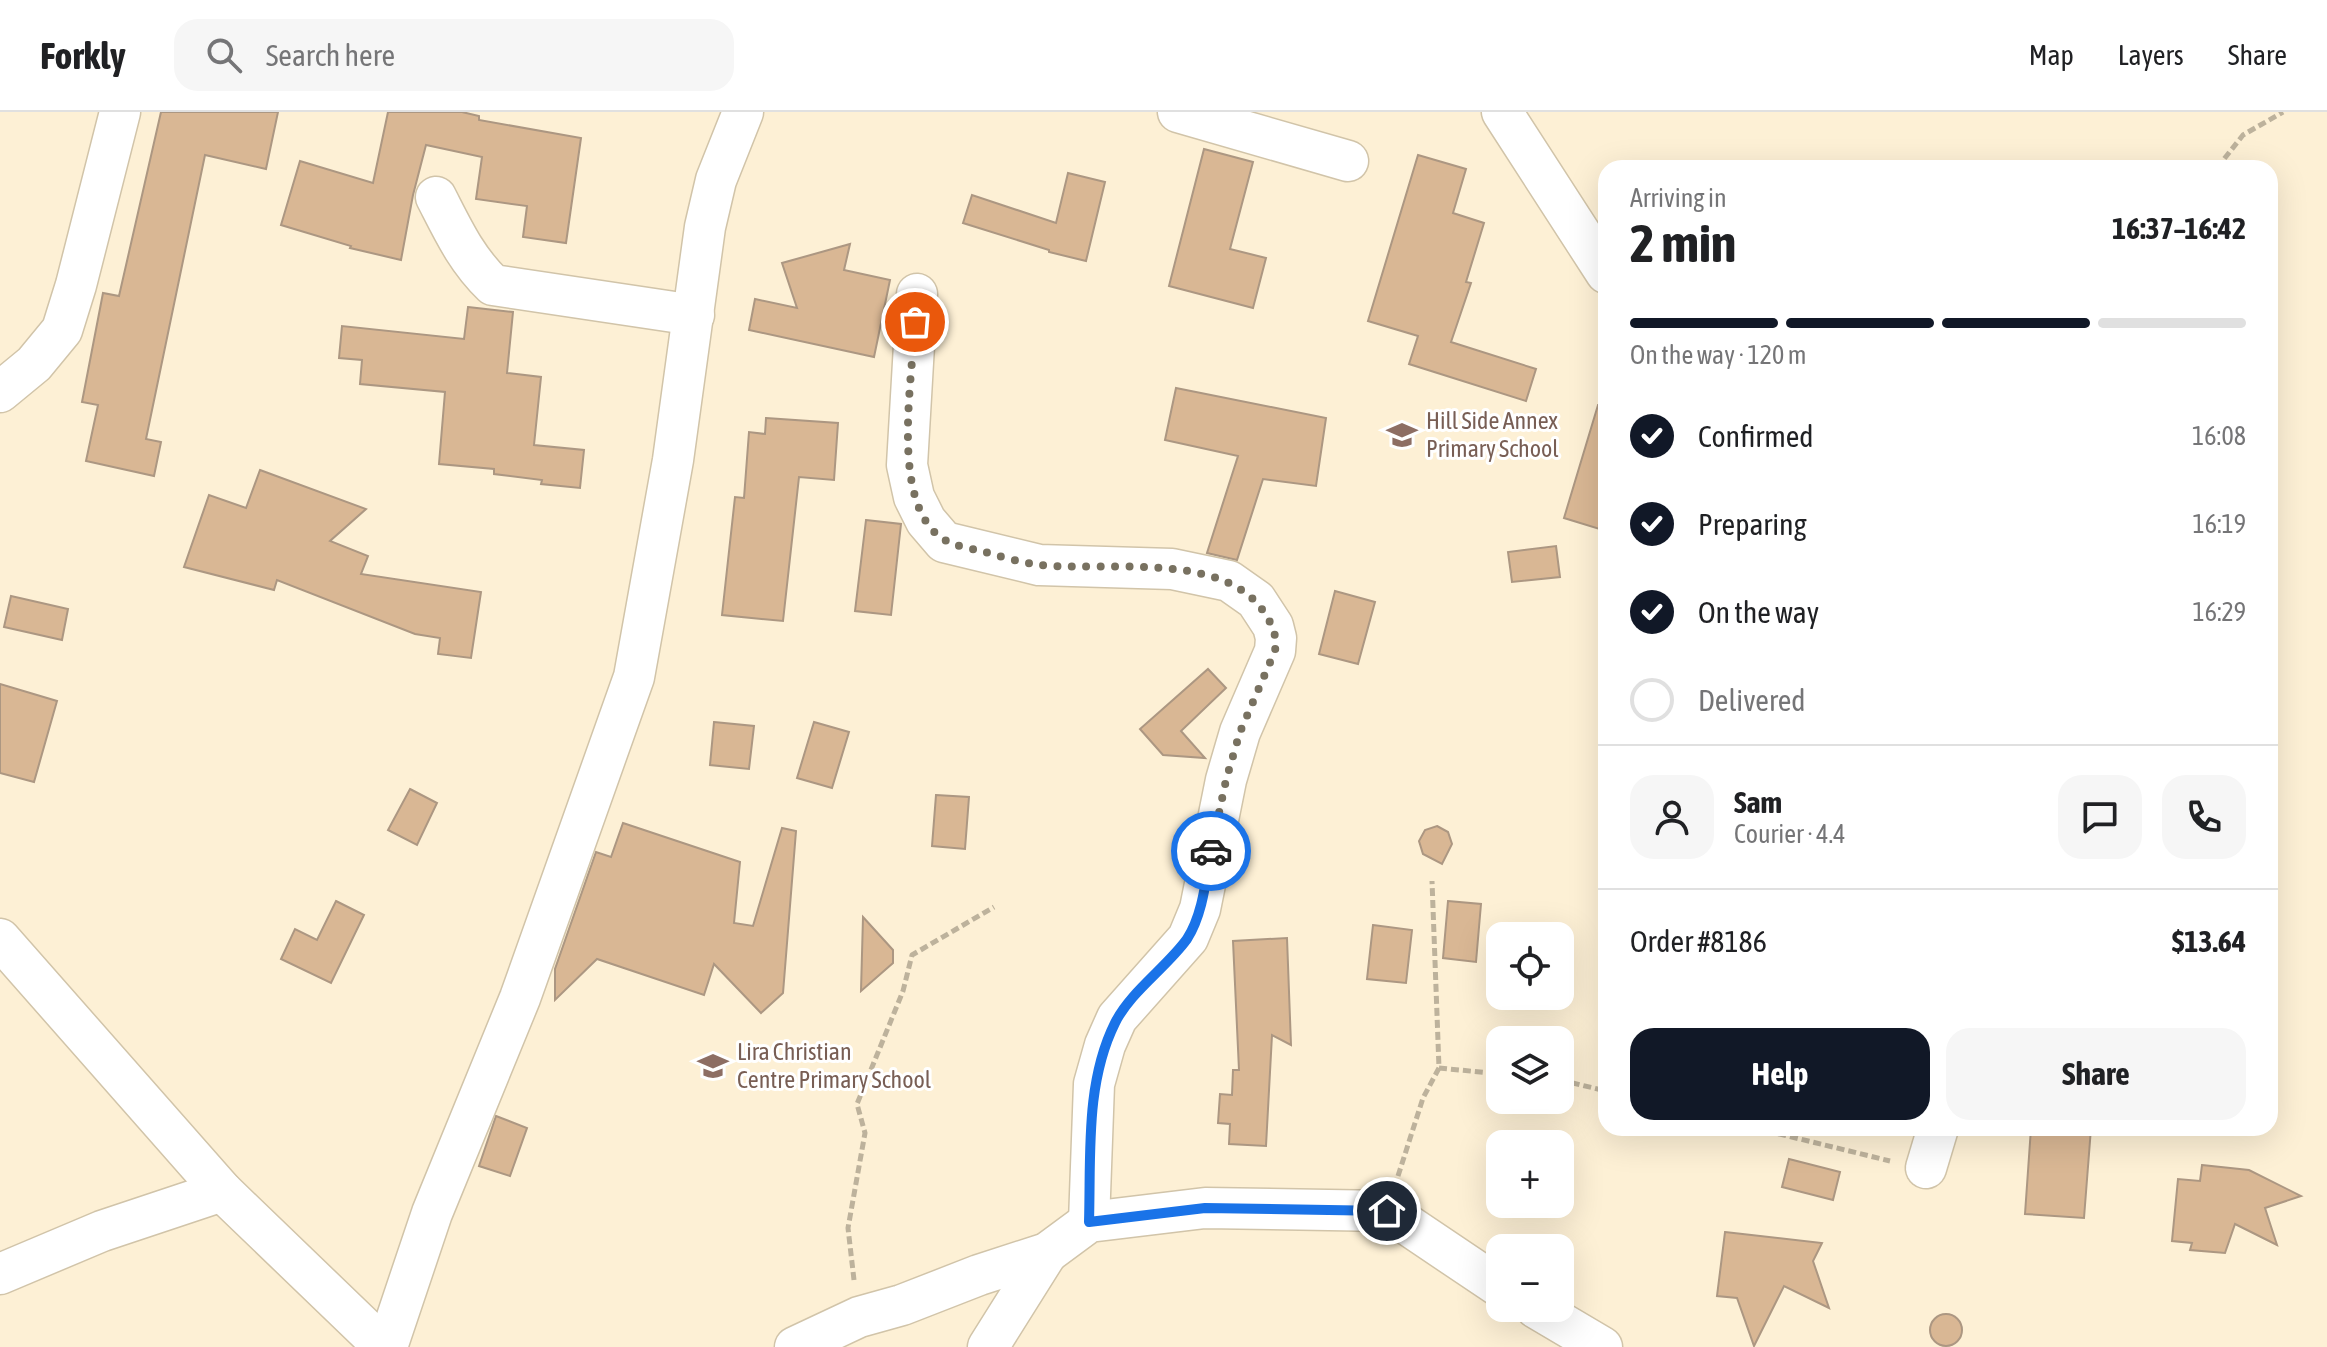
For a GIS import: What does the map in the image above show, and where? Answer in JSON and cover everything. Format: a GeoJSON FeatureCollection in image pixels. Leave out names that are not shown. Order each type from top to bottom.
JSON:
{"type":"FeatureCollection","features":[{"type":"Feature","properties":{"kind":"street"},"geometry":{"type":"LineString","coordinates":[[0,392],[34,364],[62,330],[120,112]]}},
{"type":"Feature","properties":{"kind":"street"},"geometry":{"type":"LineString","coordinates":[[0,939],[222,1191],[385,1347],[432,1213],[520,998],[634,677],[673,460],[705,227],[716,180],[743,112]]}},
{"type":"Feature","properties":{"kind":"street"},"geometry":{"type":"LineString","coordinates":[[1178,112],[1348,161]]}},
{"type":"Feature","properties":{"kind":"street"},"geometry":{"type":"LineString","coordinates":[[1502,112],[1598,261]]}},
{"type":"Feature","properties":{"kind":"street"},"geometry":{"type":"LineString","coordinates":[[436,197],[461,248],[475,268],[493,285],[694,315]]}},
{"type":"Feature","properties":{"kind":"street"},"geometry":{"type":"LineString","coordinates":[[917,294],[907,465],[914,497],[926,521],[944,542],[1039,565],[1172,569],[1229,581],[1256,600],[1273,626],[1276,638],[1275,651],[1240,732],[1229,768],[1200,909],[1188,938],[1117,1018],[1105,1045],[1094,1084],[1089,1222]]}},
{"type":"Feature","properties":{"kind":"street"},"geometry":{"type":"LineString","coordinates":[[1926,1168],[1936,1136]]}},
{"type":"Feature","properties":{"kind":"street"},"geometry":{"type":"LineString","coordinates":[[0,1274],[102,1231],[222,1191]]}},
{"type":"Feature","properties":{"kind":"street"},"geometry":{"type":"LineString","coordinates":[[795,1347],[859,1317],[902,1305],[1047,1253],[1089,1222],[1205,1208],[1387,1211],[1486,1278]]}},
{"type":"Feature","properties":{"kind":"street"},"geometry":{"type":"LineString","coordinates":[[988,1347],[1047,1253]]}},
{"type":"Feature","properties":{"kind":"street"},"geometry":{"type":"LineString","coordinates":[[1560,1322],[1602,1347]]}},
{"type":"Feature","properties":{"kind":"path"},"geometry":{"type":"LineString","coordinates":[[2223,160],[2243,135],[2283,112]]}},
{"type":"Feature","properties":{"kind":"path"},"geometry":{"type":"LineString","coordinates":[[1387,1211],[1423,1098],[1439,1068],[1432,881]]}},
{"type":"Feature","properties":{"kind":"path"},"geometry":{"type":"LineString","coordinates":[[859,1317],[848,1228],[865,1133],[857,1104],[903,991],[912,955],[994,907]]}},
{"type":"Feature","properties":{"kind":"path"},"geometry":{"type":"LineString","coordinates":[[1439,1068],[1486,1073]]}},
{"type":"Feature","properties":{"kind":"path"},"geometry":{"type":"LineString","coordinates":[[1574,1083],[1598,1089]]}},
{"type":"Feature","properties":{"kind":"path"},"geometry":{"type":"LineString","coordinates":[[1789,1136],[1926,1168]]}},
{"type":"Feature","properties":{"kind":"building"},"geometry":{"type":"Polygon","coordinates":[[[161,112],[278,112],[266,169],[205,155],[146,439],[161,442],[154,476],[86,461],[98,405],[82,402],[103,293],[119,296],[161,112]]]}},
{"type":"Feature","properties":{"kind":"building"},"geometry":{"type":"Polygon","coordinates":[[[388,112],[462,112],[479,116],[479,120],[581,138],[566,243],[523,237],[527,206],[476,199],[482,157],[426,145],[401,260],[350,248],[281,225],[300,161],[373,183],[388,112]]]}},
{"type":"Feature","properties":{"kind":"building"},"geometry":{"type":"Polygon","coordinates":[[[1204,149],[1253,162],[1230,249],[1266,258],[1253,308],[1169,286],[1204,149]]]}},
{"type":"Feature","properties":{"kind":"building"},"geometry":{"type":"Polygon","coordinates":[[[1418,155],[1466,169],[1453,213],[1484,223],[1466,282],[1471,283],[1451,342],[1536,369],[1526,401],[1409,364],[1418,336],[1368,321],[1418,155]]]}},
{"type":"Feature","properties":{"kind":"building"},"geometry":{"type":"Polygon","coordinates":[[[1068,173],[1105,182],[1086,261],[963,223],[972,195],[1056,223],[1068,173]]]}},
{"type":"Feature","properties":{"kind":"building"},"geometry":{"type":"Polygon","coordinates":[[[850,244],[844,270],[890,280],[874,357],[749,330],[755,299],[797,308],[782,263],[850,244]]]}},
{"type":"Feature","properties":{"kind":"building"},"geometry":{"type":"Polygon","coordinates":[[[468,307],[513,312],[507,373],[541,377],[534,445],[584,450],[580,488],[494,474],[494,469],[439,464],[445,392],[360,384],[362,360],[339,358],[342,326],[464,339],[468,307]]]}},
{"type":"Feature","properties":{"kind":"building"},"geometry":{"type":"Polygon","coordinates":[[[1176,388],[1326,418],[1316,486],[1263,479],[1237,560],[1207,553],[1238,456],[1165,440],[1176,388]]]}},
{"type":"Feature","properties":{"kind":"building"},"geometry":{"type":"Polygon","coordinates":[[[1598,405],[1598,529],[1564,518],[1598,405]]]}},
{"type":"Feature","properties":{"kind":"building"},"geometry":{"type":"Polygon","coordinates":[[[766,418],[838,423],[834,480],[799,477],[783,621],[722,615],[735,497],[744,498],[749,432],[765,434],[766,418]]]}},
{"type":"Feature","properties":{"kind":"building"},"geometry":{"type":"Polygon","coordinates":[[[260,470],[366,509],[330,541],[368,556],[361,574],[481,592],[471,658],[438,654],[440,638],[415,634],[277,580],[274,590],[184,567],[209,495],[246,508],[260,470]]]}},
{"type":"Feature","properties":{"kind":"building"},"geometry":{"type":"Polygon","coordinates":[[[866,520],[901,524],[891,615],[855,611],[866,520]]]}},
{"type":"Feature","properties":{"kind":"building"},"geometry":{"type":"Polygon","coordinates":[[[1556,546],[1560,577],[1512,582],[1508,552],[1556,546]]]}},
{"type":"Feature","properties":{"kind":"building"},"geometry":{"type":"Polygon","coordinates":[[[1335,591],[1375,602],[1358,664],[1319,654],[1335,591]]]}},
{"type":"Feature","properties":{"kind":"building"},"geometry":{"type":"Polygon","coordinates":[[[11,596],[68,609],[62,640],[4,627],[11,596]]]}},
{"type":"Feature","properties":{"kind":"building"},"geometry":{"type":"Polygon","coordinates":[[[1208,669],[1226,688],[1181,731],[1205,758],[1163,755],[1140,729],[1208,669]]]}},
{"type":"Feature","properties":{"kind":"building"},"geometry":{"type":"Polygon","coordinates":[[[0,684],[57,701],[34,782],[0,773],[0,684]]]}},
{"type":"Feature","properties":{"kind":"building"},"geometry":{"type":"Polygon","coordinates":[[[714,722],[754,726],[749,769],[710,765],[714,722]]]}},
{"type":"Feature","properties":{"kind":"building"},"geometry":{"type":"Polygon","coordinates":[[[814,722],[849,732],[832,788],[797,778],[814,722]]]}},
{"type":"Feature","properties":{"kind":"building"},"geometry":{"type":"Polygon","coordinates":[[[410,789],[437,803],[417,845],[388,830],[410,789]]]}},
{"type":"Feature","properties":{"kind":"building"},"geometry":{"type":"Polygon","coordinates":[[[936,795],[969,797],[965,849],[932,846],[936,795]]]}},
{"type":"Feature","properties":{"kind":"building"},"geometry":{"type":"Polygon","coordinates":[[[623,823],[740,862],[734,923],[753,926],[782,828],[796,831],[783,993],[761,1013],[714,964],[704,995],[597,959],[555,1000],[555,969],[596,852],[611,857],[623,823]]]}},
{"type":"Feature","properties":{"kind":"building"},"geometry":{"type":"Polygon","coordinates":[[[1437,826],[1448,832],[1452,844],[1442,864],[1423,854],[1419,841],[1425,830],[1437,826]]]}},
{"type":"Feature","properties":{"kind":"building"},"geometry":{"type":"Polygon","coordinates":[[[336,901],[364,915],[331,983],[281,959],[295,929],[317,940],[336,901]]]}},
{"type":"Feature","properties":{"kind":"building"},"geometry":{"type":"Polygon","coordinates":[[[1448,901],[1481,904],[1476,962],[1443,958],[1448,901]]]}},
{"type":"Feature","properties":{"kind":"building"},"geometry":{"type":"Polygon","coordinates":[[[863,917],[893,950],[893,963],[861,991],[863,917]]]}},
{"type":"Feature","properties":{"kind":"building"},"geometry":{"type":"Polygon","coordinates":[[[1373,925],[1412,930],[1406,983],[1367,979],[1373,925]]]}},
{"type":"Feature","properties":{"kind":"building"},"geometry":{"type":"Polygon","coordinates":[[[1287,938],[1291,1045],[1272,1035],[1266,1146],[1229,1144],[1230,1124],[1218,1123],[1220,1094],[1232,1095],[1233,1070],[1239,1070],[1233,941],[1287,938]]]}},
{"type":"Feature","properties":{"kind":"building"},"geometry":{"type":"Polygon","coordinates":[[[496,1116],[527,1128],[510,1176],[479,1166],[496,1116]]]}},
{"type":"Feature","properties":{"kind":"building"},"geometry":{"type":"Polygon","coordinates":[[[2030,1136],[2090,1136],[2084,1218],[2025,1214],[2030,1136]]]}},
{"type":"Feature","properties":{"kind":"building"},"geometry":{"type":"Polygon","coordinates":[[[1789,1159],[1840,1172],[1833,1200],[1782,1187],[1789,1159]]]}},
{"type":"Feature","properties":{"kind":"building"},"geometry":{"type":"Polygon","coordinates":[[[2202,1165],[2249,1170],[2301,1196],[2265,1208],[2277,1245],[2235,1224],[2225,1253],[2190,1250],[2192,1243],[2172,1241],[2178,1179],[2200,1181],[2202,1165]]]}},
{"type":"Feature","properties":{"kind":"building"},"geometry":{"type":"Polygon","coordinates":[[[1725,1232],[1822,1243],[1813,1261],[1829,1308],[1784,1286],[1754,1346],[1737,1298],[1717,1296],[1725,1232]]]}},
{"type":"Feature","properties":{"kind":"building"},"geometry":{"type":"Polygon","coordinates":[[[1946,1314],[1957,1319],[1962,1330],[1957,1341],[1946,1346],[1935,1341],[1930,1330],[1935,1319],[1946,1314]]]}},
{"type":"Feature","properties":{"kind":"way so far"},"geometry":{"type":"LineString","coordinates":[[915,322],[907,465],[914,497],[926,521],[944,542],[1039,565],[1172,569],[1229,581],[1256,600],[1273,626],[1275,651],[1240,732],[1211,851]]}},
{"type":"Feature","properties":{"kind":"place","name":"Hill Side Annex Primary School"},"geometry":{"type":"Point","coordinates":[1402,435]}},
{"type":"Feature","properties":{"kind":"place","name":"Lira Christian Centre Primary School"},"geometry":{"type":"Point","coordinates":[713,1066]}},
{"type":"Feature","properties":{"kind":"route"},"geometry":{"type":"LineString","coordinates":[[1211,851],[1200,909],[1188,938],[1117,1018],[1105,1045],[1094,1084],[1089,1222],[1205,1208],[1387,1211]]}}]}
